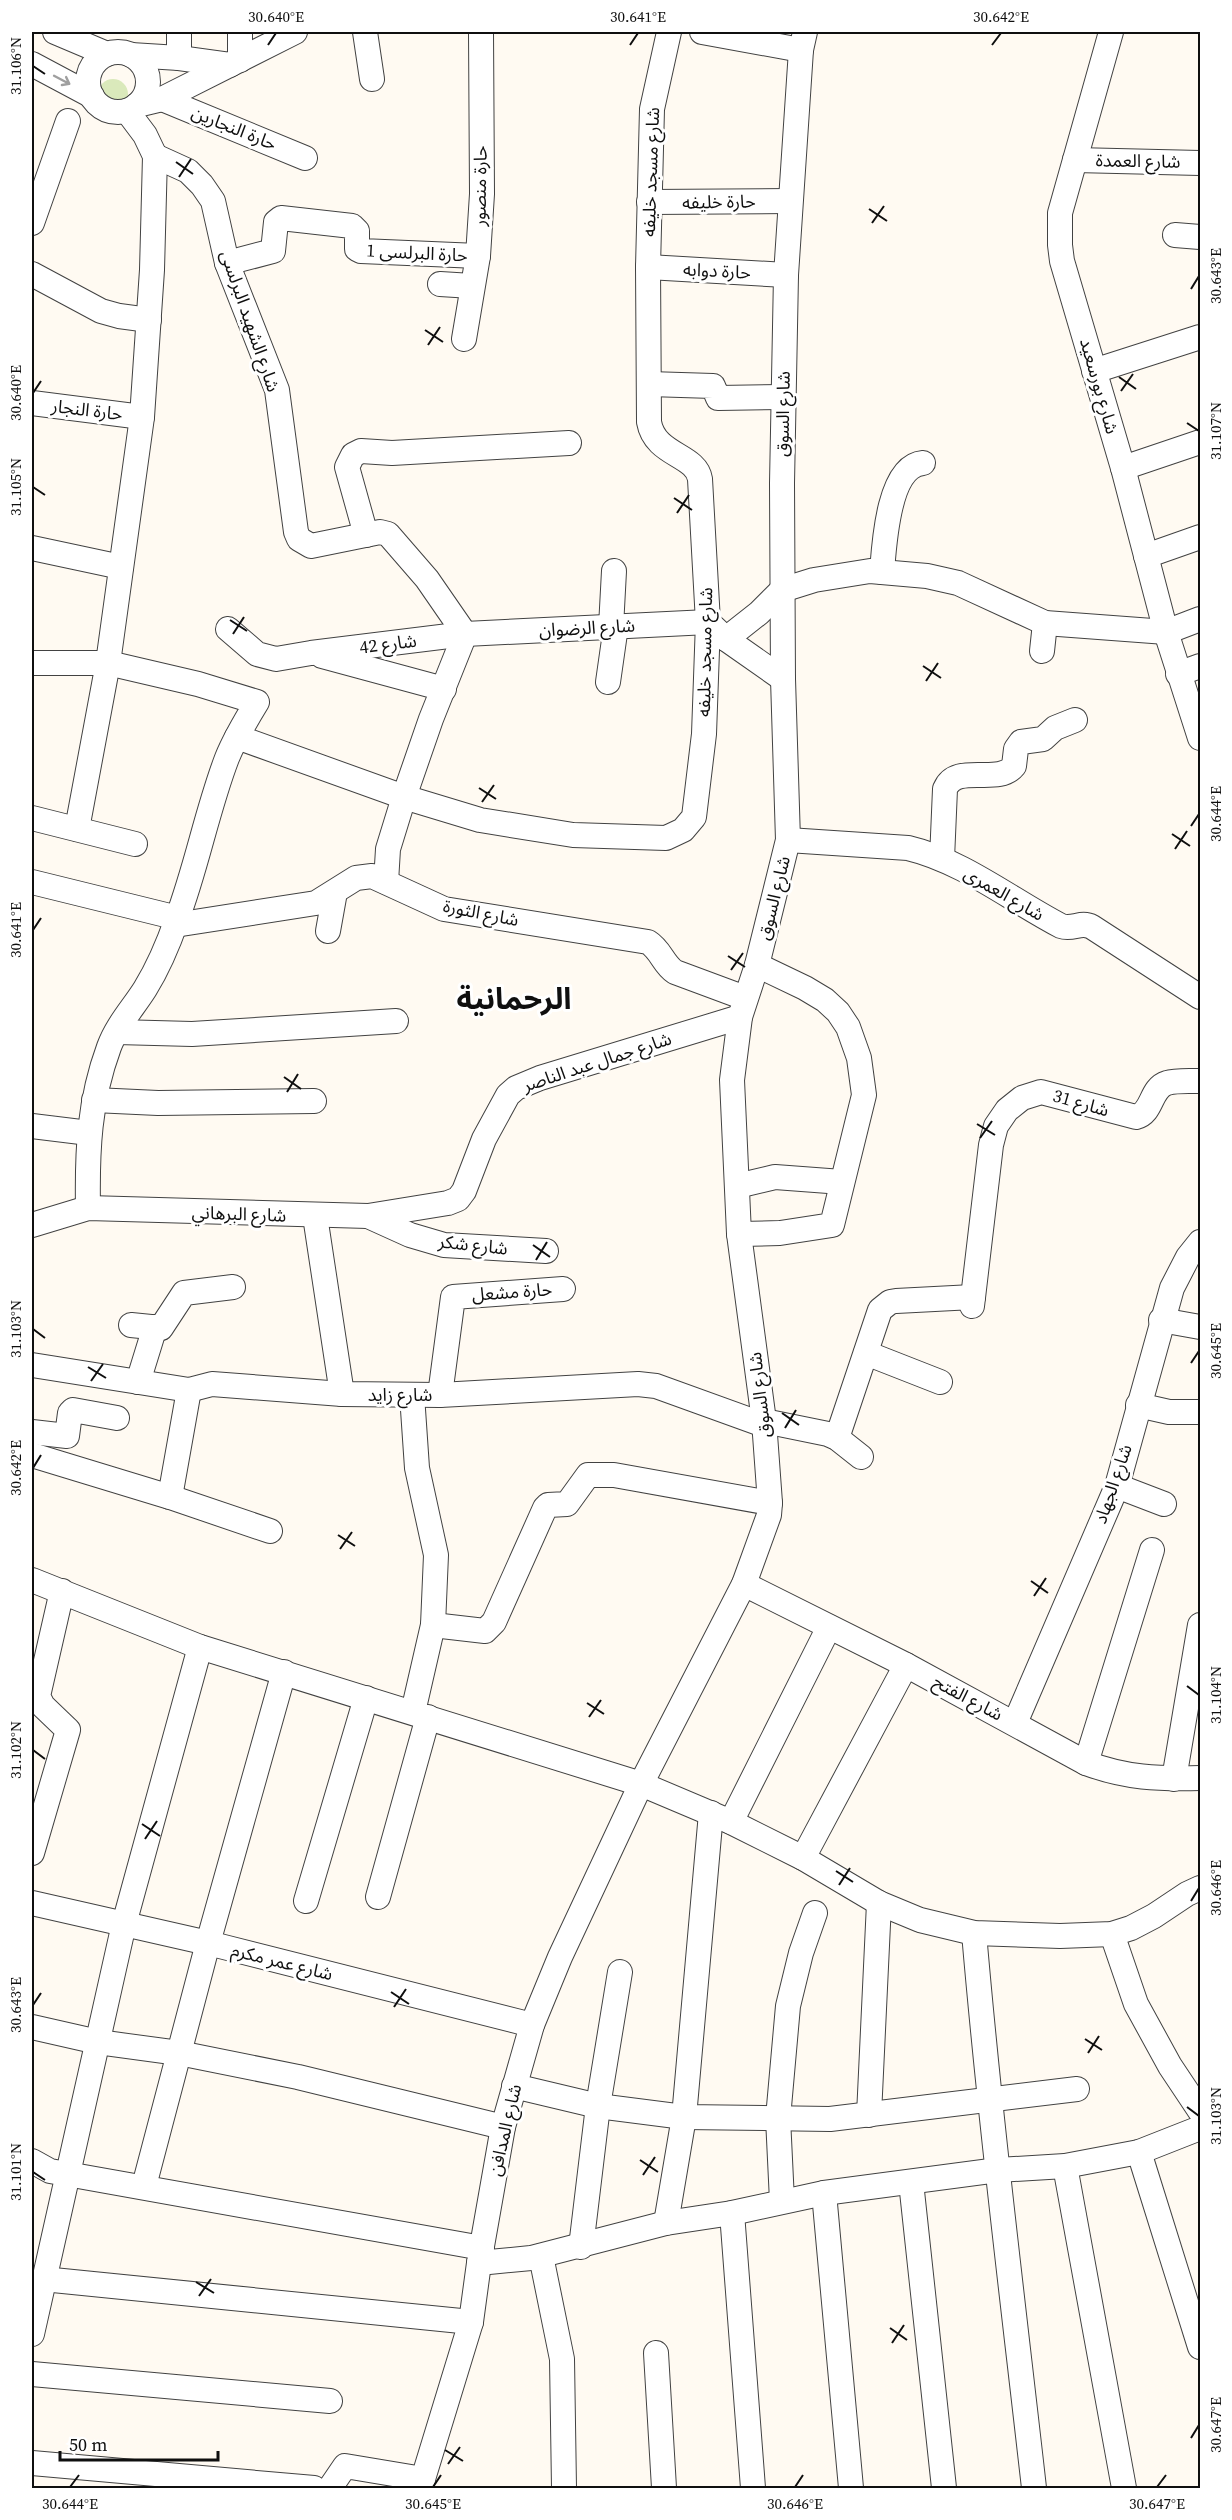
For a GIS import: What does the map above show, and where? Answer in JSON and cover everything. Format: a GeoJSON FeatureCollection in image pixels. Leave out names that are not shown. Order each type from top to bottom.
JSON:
{"type":"FeatureCollection","features":[{"type":"Feature","properties":{"kind":"street"},"geometry":{"type":"LineString","coordinates":[[55,32],[131,56],[235,62]]}},
{"type":"Feature","properties":{"kind":"street"},"geometry":{"type":"LineString","coordinates":[[179,32],[179,58]]}},
{"type":"Feature","properties":{"kind":"street"},"geometry":{"type":"LineString","coordinates":[[235,62],[240,32]]}},
{"type":"Feature","properties":{"kind":"street"},"geometry":{"type":"LineString","coordinates":[[94,44],[97,61],[90,71],[88,84],[92,96],[107,110],[132,108],[162,99],[295,32]]}},
{"type":"Feature","properties":{"kind":"street"},"geometry":{"type":"LineString","coordinates":[[364,32],[372,79]]}},
{"type":"Feature","properties":{"kind":"street","name":"حارة منصور"},"geometry":{"type":"LineString","coordinates":[[464,339],[478,256],[482,194],[481,32]]}},
{"type":"Feature","properties":{"kind":"street","name":"شارع مسجد خليفه"},"geometry":{"type":"LineString","coordinates":[[237,737],[404,797],[480,820],[573,835],[666,838],[683,830],[694,817],[698,799],[704,734],[708,622],[699,473],[693,466],[654,438],[649,422],[648,267],[652,109],[669,32]]}},
{"type":"Feature","properties":{"kind":"street"},"geometry":{"type":"LineString","coordinates":[[702,32],[803,41]]}},
{"type":"Feature","properties":{"kind":"street","name":"شارع بورسعيد"},"geometry":{"type":"LineString","coordinates":[[1111,32],[1060,213],[1062,261],[1123,468],[1166,632],[1189,670],[1200,738]]}},
{"type":"Feature","properties":{"kind":"street","name":"شارع السوق"},"geometry":{"type":"LineString","coordinates":[[641,1784],[744,1584],[766,1526],[770,1503],[764,1423],[739,1234],[732,1080],[743,1008],[757,965],[788,840],[782,590],[786,275],[789,201],[803,41]]}},
{"type":"Feature","properties":{"kind":"street"},"geometry":{"type":"LineString","coordinates":[[131,56],[145,69],[148,79],[143,98],[132,108]]}},
{"type":"Feature","properties":{"kind":"street"},"geometry":{"type":"LineString","coordinates":[[32,64],[92,96]]}},
{"type":"Feature","properties":{"kind":"street","name":"حارة النجارين"},"geometry":{"type":"LineString","coordinates":[[162,99],[305,158]]}},
{"type":"Feature","properties":{"kind":"street"},"geometry":{"type":"LineString","coordinates":[[77,829],[108,663],[142,417],[155,156],[132,108]]}},
{"type":"Feature","properties":{"kind":"street"},"geometry":{"type":"LineString","coordinates":[[32,223],[68,121]]}},
{"type":"Feature","properties":{"kind":"street","name":"شارع الشهيد البرلسى"},"geometry":{"type":"LineString","coordinates":[[155,156],[188,171],[213,201],[227,263],[277,390],[296,532],[299,539],[311,546],[373,533]]}},
{"type":"Feature","properties":{"kind":"street","name":"شارع العمدة"},"geometry":{"type":"LineString","coordinates":[[1075,160],[1200,163]]}},
{"type":"Feature","properties":{"kind":"street","name":"حارة خليفه"},"geometry":{"type":"LineString","coordinates":[[649,202],[789,201]]}},
{"type":"Feature","properties":{"kind":"street","name":"حارة البرلسى 1"},"geometry":{"type":"LineString","coordinates":[[227,263],[273,251],[276,222],[282,218],[352,226],[357,231],[357,249],[361,251],[478,256]]}},
{"type":"Feature","properties":{"kind":"street"},"geometry":{"type":"LineString","coordinates":[[1176,235],[1200,237]]}},
{"type":"Feature","properties":{"kind":"street","name":"حارة دوابه"},"geometry":{"type":"LineString","coordinates":[[648,267],[786,275]]}},
{"type":"Feature","properties":{"kind":"street"},"geometry":{"type":"LineString","coordinates":[[32,274],[100,311],[148,320]]}},
{"type":"Feature","properties":{"kind":"street"},"geometry":{"type":"LineString","coordinates":[[440,285],[472,286]]}},
{"type":"Feature","properties":{"kind":"street"},"geometry":{"type":"LineString","coordinates":[[1094,371],[1200,337]]}},
{"type":"Feature","properties":{"kind":"street"},"geometry":{"type":"LineString","coordinates":[[649,384],[713,386],[718,398],[784,397]]}},
{"type":"Feature","properties":{"kind":"street","name":"حارة النجار"},"geometry":{"type":"LineString","coordinates":[[32,403],[142,417]]}},
{"type":"Feature","properties":{"kind":"street"},"geometry":{"type":"LineString","coordinates":[[1123,468],[1200,442]]}},
{"type":"Feature","properties":{"kind":"street"},"geometry":{"type":"LineString","coordinates":[[386,882],[388,849],[404,797],[465,634],[427,579],[395,539],[388,534],[373,533],[347,467],[353,455],[361,451],[392,453],[569,443]]}},
{"type":"Feature","properties":{"kind":"street"},"geometry":{"type":"LineString","coordinates":[[882,572],[884,533],[889,510],[898,487],[912,467],[923,463]]}},
{"type":"Feature","properties":{"kind":"street"},"geometry":{"type":"LineString","coordinates":[[1146,556],[1200,537]]}},
{"type":"Feature","properties":{"kind":"street"},"geometry":{"type":"LineString","coordinates":[[32,548],[122,567]]}},
{"type":"Feature","properties":{"kind":"street"},"geometry":{"type":"LineString","coordinates":[[608,682],[614,627],[614,571]]}},
{"type":"Feature","properties":{"kind":"street"},"geometry":{"type":"LineString","coordinates":[[726,639],[759,613],[782,590],[814,580],[870,572],[927,576],[958,583],[1045,622],[1166,632],[1200,619]]}},
{"type":"Feature","properties":{"kind":"street"},"geometry":{"type":"LineString","coordinates":[[708,622],[726,639],[783,679]]}},
{"type":"Feature","properties":{"kind":"street","name":"شارع الرضوان"},"geometry":{"type":"LineString","coordinates":[[465,634],[708,622]]}},
{"type":"Feature","properties":{"kind":"street"},"geometry":{"type":"LineString","coordinates":[[1042,651],[1045,622]]}},
{"type":"Feature","properties":{"kind":"street","name":"شارع 42"},"geometry":{"type":"LineString","coordinates":[[228,629],[241,643],[257,654],[276,659],[311,652],[465,634]]}},
{"type":"Feature","properties":{"kind":"street","name":"شارع 42"},"geometry":{"type":"LineString","coordinates":[[311,652],[444,689]]}},
{"type":"Feature","properties":{"kind":"street"},"geometry":{"type":"LineString","coordinates":[[32,663],[108,663],[198,684],[257,702],[227,757],[201,835],[176,922],[145,989],[131,1007],[110,1045],[94,1100],[89,1133],[88,1208]]}},
{"type":"Feature","properties":{"kind":"street"},"geometry":{"type":"LineString","coordinates":[[942,859],[945,789],[950,781],[958,777],[1007,772],[1014,766],[1016,749],[1021,742],[1043,739],[1055,728],[1075,720]]}},
{"type":"Feature","properties":{"kind":"street"},"geometry":{"type":"LineString","coordinates":[[32,818],[135,844]]}},
{"type":"Feature","properties":{"kind":"street","name":"شارع العمرى"},"geometry":{"type":"LineString","coordinates":[[788,840],[908,848],[942,859],[1061,926],[1069,928],[1083,924],[1092,927],[1200,997]]}},
{"type":"Feature","properties":{"kind":"street","name":"شارع الثورة"},"geometry":{"type":"LineString","coordinates":[[176,922],[316,903],[356,878],[372,876],[444,909],[648,942],[660,952],[666,965],[675,972],[743,1008]]}},
{"type":"Feature","properties":{"kind":"street"},"geometry":{"type":"LineString","coordinates":[[32,882],[176,922]]}},
{"type":"Feature","properties":{"kind":"street"},"geometry":{"type":"LineString","coordinates":[[328,932],[335,892]]}},
{"type":"Feature","properties":{"kind":"street"},"geometry":{"type":"LineString","coordinates":[[739,1234],[780,1233],[830,1226],[834,1222],[864,1095],[859,1058],[848,1027],[825,1000],[757,965]]}},
{"type":"Feature","properties":{"kind":"street","name":"شارع جمال عبد الناصر"},"geometry":{"type":"LineString","coordinates":[[448,1203],[458,1198],[464,1191],[484,1139],[508,1095],[516,1088],[743,1008]]}},
{"type":"Feature","properties":{"kind":"street"},"geometry":{"type":"LineString","coordinates":[[117,1032],[192,1034],[396,1021]]}},
{"type":"Feature","properties":{"kind":"street","name":"شارع 31"},"geometry":{"type":"LineString","coordinates":[[867,1353],[880,1310],[890,1302],[973,1302],[991,1145],[996,1126],[1007,1110],[1022,1098],[1041,1092],[1136,1117],[1146,1112],[1160,1087],[1167,1083],[1200,1081]]}},
{"type":"Feature","properties":{"kind":"street"},"geometry":{"type":"LineString","coordinates":[[94,1100],[158,1103],[314,1101]]}},
{"type":"Feature","properties":{"kind":"street"},"geometry":{"type":"LineString","coordinates":[[32,1126],[89,1133]]}},
{"type":"Feature","properties":{"kind":"street"},"geometry":{"type":"LineString","coordinates":[[737,1186],[775,1178],[842,1182]]}},
{"type":"Feature","properties":{"kind":"street","name":"شارع البرهاني"},"geometry":{"type":"LineString","coordinates":[[32,1225],[88,1208],[368,1216],[448,1203]]}},
{"type":"Feature","properties":{"kind":"street"},"geometry":{"type":"LineString","coordinates":[[315,1216],[342,1394]]}},
{"type":"Feature","properties":{"kind":"street","name":"شارع شكر"},"geometry":{"type":"LineString","coordinates":[[368,1216],[410,1235],[444,1245],[546,1251]]}},
{"type":"Feature","properties":{"kind":"street","name":"شارع الجهاد"},"geometry":{"type":"LineString","coordinates":[[1015,1723],[1116,1486],[1161,1320],[1179,1272],[1200,1242]]}},
{"type":"Feature","properties":{"kind":"street"},"geometry":{"type":"LineString","coordinates":[[131,1325],[163,1327],[184,1293],[233,1287]]}},
{"type":"Feature","properties":{"kind":"street","name":"حارة مشعل"},"geometry":{"type":"LineString","coordinates":[[440,1395],[453,1297],[563,1289]]}},
{"type":"Feature","properties":{"kind":"street"},"geometry":{"type":"LineString","coordinates":[[1161,1320],[1200,1326]]}},
{"type":"Feature","properties":{"kind":"street"},"geometry":{"type":"LineString","coordinates":[[138,1382],[155,1327]]}},
{"type":"Feature","properties":{"kind":"street"},"geometry":{"type":"LineString","coordinates":[[861,1457],[837,1438],[867,1353],[940,1382]]}},
{"type":"Feature","properties":{"kind":"street","name":"شارع زايد"},"geometry":{"type":"LineString","coordinates":[[32,1365],[189,1390],[212,1384],[342,1394],[440,1395],[638,1384],[656,1386],[764,1423],[828,1434],[837,1438]]}},
{"type":"Feature","properties":{"kind":"street"},"geometry":{"type":"LineString","coordinates":[[170,1497],[189,1390]]}},
{"type":"Feature","properties":{"kind":"street"},"geometry":{"type":"LineString","coordinates":[[378,1897],[421,1715],[433,1625],[436,1555],[417,1468],[412,1395]]}},
{"type":"Feature","properties":{"kind":"street"},"geometry":{"type":"LineString","coordinates":[[1138,1405],[1169,1412],[1200,1412]]}},
{"type":"Feature","properties":{"kind":"street"},"geometry":{"type":"LineString","coordinates":[[32,1432],[67,1436],[70,1413],[74,1410],[117,1418]]}},
{"type":"Feature","properties":{"kind":"street"},"geometry":{"type":"LineString","coordinates":[[32,1455],[170,1497],[270,1531]]}},
{"type":"Feature","properties":{"kind":"street"},"geometry":{"type":"LineString","coordinates":[[433,1625],[485,1631],[494,1622],[545,1508],[549,1505],[566,1506],[588,1475],[614,1475],[770,1503]]}},
{"type":"Feature","properties":{"kind":"street"},"geometry":{"type":"LineString","coordinates":[[1116,1486],[1164,1504]]}},
{"type":"Feature","properties":{"kind":"street"},"geometry":{"type":"LineString","coordinates":[[1086,1763],[1152,1550]]}},
{"type":"Feature","properties":{"kind":"street"},"geometry":{"type":"LineString","coordinates":[[32,1580],[200,1647],[641,1784],[721,1818],[803,1858],[879,1903],[920,1920],[974,1934],[1060,1936],[1112,1934],[1131,1928],[1154,1916],[1200,1888]]}},
{"type":"Feature","properties":{"kind":"street","name":"شارع الفتح"},"geometry":{"type":"LineString","coordinates":[[744,1584],[906,1665],[1086,1763],[1113,1774],[1150,1779],[1200,1778]]}},
{"type":"Feature","properties":{"kind":"street"},"geometry":{"type":"LineString","coordinates":[[32,1853],[68,1730],[43,1706],[38,1696],[62,1591]]}},
{"type":"Feature","properties":{"kind":"street"},"geometry":{"type":"LineString","coordinates":[[1174,1779],[1200,1625]]}},
{"type":"Feature","properties":{"kind":"street"},"geometry":{"type":"LineString","coordinates":[[666,2223],[684,2118],[721,1818],[829,1627]]}},
{"type":"Feature","properties":{"kind":"street"},"geometry":{"type":"LineString","coordinates":[[32,2334],[66,2174],[124,1924],[200,1647]]}},
{"type":"Feature","properties":{"kind":"street"},"geometry":{"type":"LineString","coordinates":[[803,1858],[906,1665]]}},
{"type":"Feature","properties":{"kind":"street"},"geometry":{"type":"LineString","coordinates":[[144,2186],[208,1943],[284,1672]]}},
{"type":"Feature","properties":{"kind":"street"},"geometry":{"type":"LineString","coordinates":[[306,1901],[366,1698]]}},
{"type":"Feature","properties":{"kind":"street","name":"شارع المدافن"},"geometry":{"type":"LineString","coordinates":[[419,2484],[471,2322],[480,2255],[503,2127],[532,2025],[560,1956],[641,1784]]}},
{"type":"Feature","properties":{"kind":"street","name":"شارع عمر مكرم"},"geometry":{"type":"LineString","coordinates":[[32,1903],[208,1943],[532,2025]]}},
{"type":"Feature","properties":{"kind":"street"},"geometry":{"type":"LineString","coordinates":[[869,2115],[879,1903]]}},
{"type":"Feature","properties":{"kind":"street"},"geometry":{"type":"LineString","coordinates":[[782,2201],[778,2118],[790,1998],[814,1913]]}},
{"type":"Feature","properties":{"kind":"street"},"geometry":{"type":"LineString","coordinates":[[974,1934],[988,2100],[1034,2488]]}},
{"type":"Feature","properties":{"kind":"street"},"geometry":{"type":"LineString","coordinates":[[1112,1934],[1136,2004],[1170,2066],[1200,2111]]}},
{"type":"Feature","properties":{"kind":"street"},"geometry":{"type":"LineString","coordinates":[[581,2247],[598,2106],[620,1972]]}},
{"type":"Feature","properties":{"kind":"street"},"geometry":{"type":"LineString","coordinates":[[32,2027],[98,2042],[179,2053],[298,2077],[503,2127]]}},
{"type":"Feature","properties":{"kind":"street"},"geometry":{"type":"LineString","coordinates":[[514,2086],[598,2106],[684,2118],[830,2119],[1077,2089]]}},
{"type":"Feature","properties":{"kind":"street"},"geometry":{"type":"LineString","coordinates":[[32,2162],[66,2174],[144,2186],[480,2255],[541,2256],[666,2223],[732,2213],[824,2193],[998,2170],[1065,2166],[1139,2152],[1200,2128]]}},
{"type":"Feature","properties":{"kind":"street"},"geometry":{"type":"LineString","coordinates":[[1139,2152],[1200,2347]]}},
{"type":"Feature","properties":{"kind":"street"},"geometry":{"type":"LineString","coordinates":[[1065,2166],[1124,2488]]}},
{"type":"Feature","properties":{"kind":"street"},"geometry":{"type":"LineString","coordinates":[[911,2182],[944,2488]]}},
{"type":"Feature","properties":{"kind":"street"},"geometry":{"type":"LineString","coordinates":[[824,2193],[851,2488]]}},
{"type":"Feature","properties":{"kind":"street"},"geometry":{"type":"LineString","coordinates":[[732,2213],[753,2488]]}},
{"type":"Feature","properties":{"kind":"street"},"geometry":{"type":"LineString","coordinates":[[541,2256],[562,2359],[564,2488]]}},
{"type":"Feature","properties":{"kind":"street"},"geometry":{"type":"LineString","coordinates":[[43,2279],[471,2322]]}},
{"type":"Feature","properties":{"kind":"street"},"geometry":{"type":"LineString","coordinates":[[656,2353],[664,2488]]}},
{"type":"Feature","properties":{"kind":"street"},"geometry":{"type":"LineString","coordinates":[[32,2374],[330,2401]]}},
{"type":"Feature","properties":{"kind":"street"},"geometry":{"type":"LineString","coordinates":[[32,2463],[314,2488]]}},
{"type":"Feature","properties":{"kind":"street"},"geometry":{"type":"LineString","coordinates":[[330,2488],[345,2466],[419,2484]]}},
{"type":"Feature","properties":{"kind":"green space"},"geometry":{"type":"Polygon","coordinates":[[[113,79],[124,83],[128,94],[124,105],[113,109],[102,105],[98,94],[102,83],[113,79]]]}},
{"type":"Feature","properties":{"kind":"district","name":"الرحمانية"},"geometry":{"type":"Point","coordinates":[514,999]}}]}
